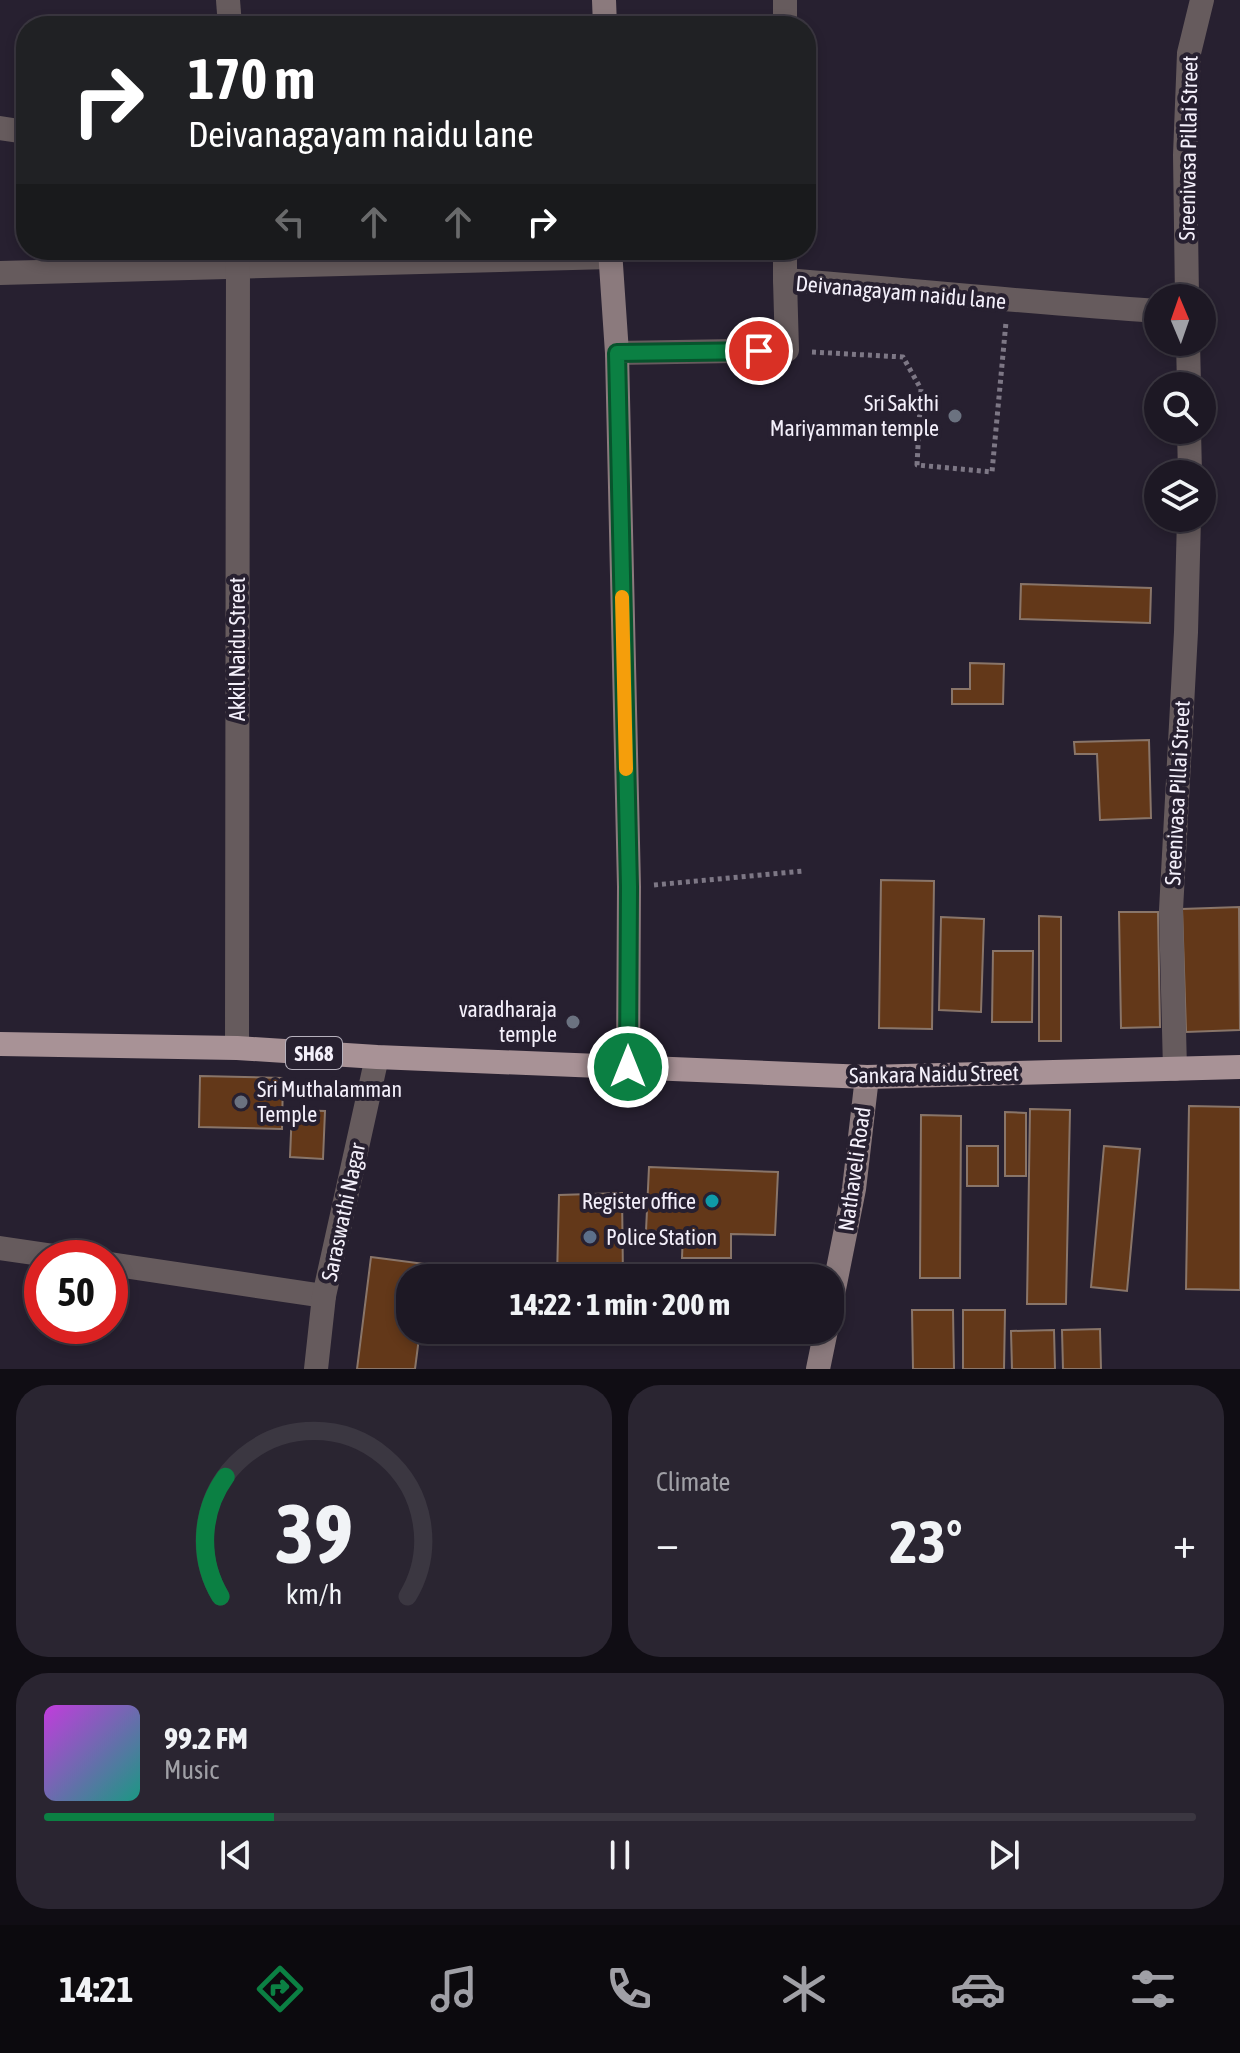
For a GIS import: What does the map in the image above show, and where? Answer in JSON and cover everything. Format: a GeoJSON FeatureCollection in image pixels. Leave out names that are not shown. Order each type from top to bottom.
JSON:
{"type":"FeatureCollection","features":[{"type":"Feature","properties":{"kind":"main road"},"geometry":{"type":"LineString","coordinates":[[610,260],[617,353],[629,887],[628,1067]]}},
{"type":"Feature","properties":{"kind":"main road","name":"SH68"},"geometry":{"type":"LineString","coordinates":[[0,1044],[237,1048],[628,1067]]}},
{"type":"Feature","properties":{"kind":"main road","name":"Sankara Naidu Street"},"geometry":{"type":"LineString","coordinates":[[628,1067],[867,1077],[1240,1067]]}},
{"type":"Feature","properties":{"kind":"main road","name":"Nathaveli Road"},"geometry":{"type":"LineString","coordinates":[[839,1264],[854,1189],[867,1077]]}},
{"type":"Feature","properties":{"kind":"main road"},"geometry":{"type":"LineString","coordinates":[[818,1369],[823,1344]]}},
{"type":"Feature","properties":{"kind":"street","name":"Sreenivasa Pillai Street"},"geometry":{"type":"LineString","coordinates":[[1187,284],[1185,155],[1189,53],[1202,0]]}},
{"type":"Feature","properties":{"kind":"street"},"geometry":{"type":"LineString","coordinates":[[0,273],[54,260]]}},
{"type":"Feature","properties":{"kind":"street","name":"Akkil Naidu Street"},"geometry":{"type":"LineString","coordinates":[[237,1048],[238,260]]}},
{"type":"Feature","properties":{"kind":"street"},"geometry":{"type":"LineString","coordinates":[[785,260],[785,280]]}},
{"type":"Feature","properties":{"kind":"street","name":"Deivanagayam naidu lane"},"geometry":{"type":"LineString","coordinates":[[787,350],[785,280],[1144,310]]}},
{"type":"Feature","properties":{"kind":"street"},"geometry":{"type":"LineString","coordinates":[[617,353],[787,350]]}},
{"type":"Feature","properties":{"kind":"street","name":"Sreenivasa Pillai Street"},"geometry":{"type":"LineString","coordinates":[[1175,1069],[1171,910],[1189,532]]}},
{"type":"Feature","properties":{"kind":"street","name":"Saraswathi Nagar"},"geometry":{"type":"LineString","coordinates":[[316,1369],[324,1296],[377,1057]]}},
{"type":"Feature","properties":{"kind":"street"},"geometry":{"type":"LineString","coordinates":[[0,1248],[24,1252]]}},
{"type":"Feature","properties":{"kind":"street"},"geometry":{"type":"LineString","coordinates":[[128,1267],[324,1296]]}},
{"type":"Feature","properties":{"kind":"path"},"geometry":{"type":"LineString","coordinates":[[787,350],[903,357],[921,389],[917,465],[992,472],[1009,301]]}},
{"type":"Feature","properties":{"kind":"path"},"geometry":{"type":"LineString","coordinates":[[629,887],[803,871]]}},
{"type":"Feature","properties":{"kind":"building"},"geometry":{"type":"Polygon","coordinates":[[[1021,584],[1151,588],[1150,623],[1020,619],[1021,584]]]}},
{"type":"Feature","properties":{"kind":"building"},"geometry":{"type":"Polygon","coordinates":[[[970,663],[1004,664],[1003,704],[952,704],[952,689],[970,689],[970,663]]]}},
{"type":"Feature","properties":{"kind":"building"},"geometry":{"type":"Polygon","coordinates":[[[1149,740],[1151,818],[1100,820],[1097,754],[1075,754],[1074,742],[1149,740]]]}},
{"type":"Feature","properties":{"kind":"building"},"geometry":{"type":"Polygon","coordinates":[[[881,880],[934,881],[932,1029],[879,1028],[881,880]]]}},
{"type":"Feature","properties":{"kind":"building"},"geometry":{"type":"Polygon","coordinates":[[[1239,907],[1240,1030],[1186,1032],[1182,909],[1239,907]]]}},
{"type":"Feature","properties":{"kind":"building"},"geometry":{"type":"Polygon","coordinates":[[[1119,912],[1158,912],[1160,1027],[1121,1028],[1119,912]]]}},
{"type":"Feature","properties":{"kind":"building"},"geometry":{"type":"Polygon","coordinates":[[[1039,916],[1061,917],[1061,1041],[1039,1041],[1039,916]]]}},
{"type":"Feature","properties":{"kind":"building"},"geometry":{"type":"Polygon","coordinates":[[[941,917],[984,919],[981,1012],[939,1010],[941,917]]]}},
{"type":"Feature","properties":{"kind":"building"},"geometry":{"type":"Polygon","coordinates":[[[993,951],[1033,951],[1032,1022],[992,1022],[993,951]]]}},
{"type":"Feature","properties":{"kind":"building","name":"Sri Muthalamman Temple"},"geometry":{"type":"Polygon","coordinates":[[[200,1076],[283,1078],[282,1129],[199,1127],[200,1076]]]}},
{"type":"Feature","properties":{"kind":"building"},"geometry":{"type":"Polygon","coordinates":[[[1189,1106],[1240,1107],[1240,1290],[1186,1289],[1189,1106]]]}},
{"type":"Feature","properties":{"kind":"building"},"geometry":{"type":"Polygon","coordinates":[[[1030,1109],[1070,1110],[1066,1304],[1027,1304],[1030,1109]]]}},
{"type":"Feature","properties":{"kind":"building"},"geometry":{"type":"Polygon","coordinates":[[[292,1110],[325,1111],[323,1159],[290,1157],[292,1110]]]}},
{"type":"Feature","properties":{"kind":"building"},"geometry":{"type":"Polygon","coordinates":[[[1005,1112],[1026,1113],[1026,1176],[1005,1176],[1005,1112]]]}},
{"type":"Feature","properties":{"kind":"building"},"geometry":{"type":"Polygon","coordinates":[[[921,1115],[961,1116],[960,1278],[920,1278],[921,1115]]]}},
{"type":"Feature","properties":{"kind":"building"},"geometry":{"type":"Polygon","coordinates":[[[967,1146],[998,1146],[998,1186],[967,1186],[967,1146]]]}},
{"type":"Feature","properties":{"kind":"building"},"geometry":{"type":"Polygon","coordinates":[[[1104,1146],[1140,1149],[1127,1291],[1091,1287],[1104,1146]]]}},
{"type":"Feature","properties":{"kind":"building","name":"Register office"},"geometry":{"type":"Polygon","coordinates":[[[649,1167],[778,1172],[775,1235],[731,1234],[731,1258],[682,1258],[683,1232],[646,1231],[649,1167]]]}},
{"type":"Feature","properties":{"kind":"building","name":"Police Station"},"geometry":{"type":"Polygon","coordinates":[[[622,1193],[623,1264],[557,1264],[559,1195],[622,1193]]]}},
{"type":"Feature","properties":{"kind":"building"},"geometry":{"type":"Polygon","coordinates":[[[371,1257],[425,1264],[396,1264],[396,1344],[418,1344],[415,1369],[357,1369],[371,1257]]]}},
{"type":"Feature","properties":{"kind":"building"},"geometry":{"type":"Polygon","coordinates":[[[912,1310],[953,1310],[954,1369],[913,1369],[912,1310]]]}},
{"type":"Feature","properties":{"kind":"building"},"geometry":{"type":"Polygon","coordinates":[[[963,1310],[1005,1310],[1004,1369],[963,1369],[963,1310]]]}},
{"type":"Feature","properties":{"kind":"building"},"geometry":{"type":"Polygon","coordinates":[[[1100,1329],[1101,1369],[1063,1369],[1062,1330],[1100,1329]]]}},
{"type":"Feature","properties":{"kind":"building"},"geometry":{"type":"Polygon","coordinates":[[[1054,1330],[1055,1369],[1012,1369],[1011,1331],[1054,1330]]]}},
{"type":"Feature","properties":{"kind":"slow traffic"},"geometry":{"type":"LineString","coordinates":[[622,597],[626,769]]}},
{"type":"Feature","properties":{"kind":"place","name":"Sri Sakthi Mariyamman temple"},"geometry":{"type":"Point","coordinates":[955,416]}},
{"type":"Feature","properties":{"kind":"place","name":"varadharaja temple"},"geometry":{"type":"Point","coordinates":[573,1022]}},
{"type":"Feature","properties":{"kind":"place","name":"Sri Muthalamman Temple"},"geometry":{"type":"Point","coordinates":[241,1102]}},
{"type":"Feature","properties":{"kind":"place","name":"Register office"},"geometry":{"type":"Point","coordinates":[712,1201]}},
{"type":"Feature","properties":{"kind":"place","name":"Police Station"},"geometry":{"type":"Point","coordinates":[590,1237]}},
{"type":"Feature","properties":{"kind":"route"},"geometry":{"type":"LineString","coordinates":[[628,1067],[629,887],[617,353],[759,351]]}}]}
